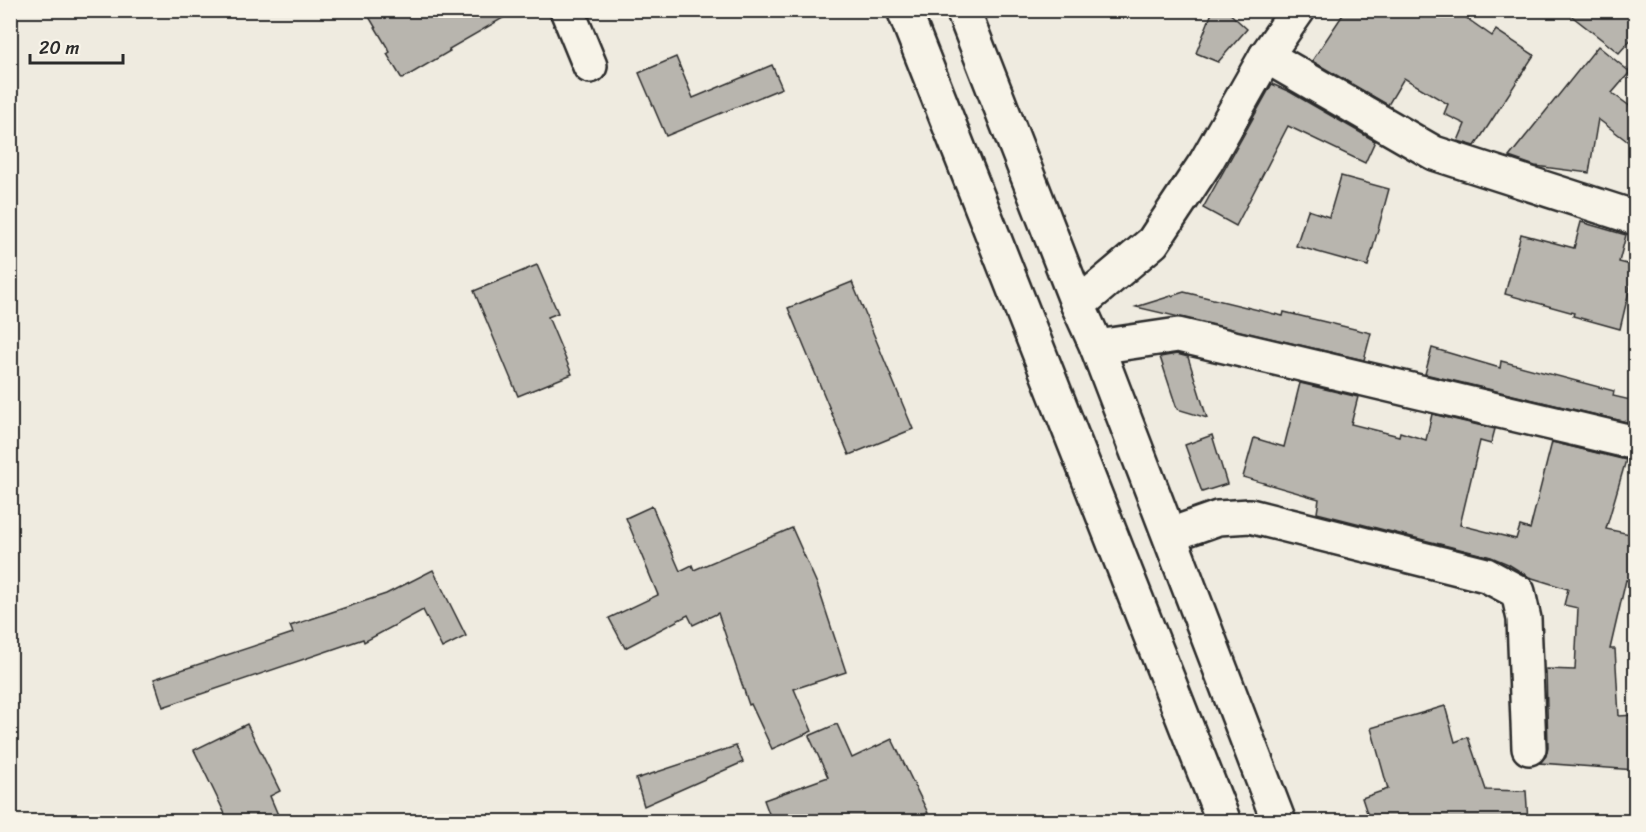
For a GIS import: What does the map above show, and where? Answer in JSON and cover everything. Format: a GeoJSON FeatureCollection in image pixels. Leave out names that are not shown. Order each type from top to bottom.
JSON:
{"type":"FeatureCollection","features":[{"type":"Feature","properties":{"kind":"street"},"geometry":{"type":"LineString","coordinates":[[567,10],[590,66]]}},
{"type":"Feature","properties":{"kind":"street"},"geometry":{"type":"LineString","coordinates":[[904,10],[1224,822]]}},
{"type":"Feature","properties":{"kind":"street"},"geometry":{"type":"LineString","coordinates":[[963,10],[1170,535],[1278,822]]}},
{"type":"Feature","properties":{"kind":"street"},"geometry":{"type":"LineString","coordinates":[[1078,305],[1154,242],[1206,162],[1266,56],[1298,10]]}},
{"type":"Feature","properties":{"kind":"street"},"geometry":{"type":"LineString","coordinates":[[1266,56],[1434,153],[1635,219]]}},
{"type":"Feature","properties":{"kind":"street"},"geometry":{"type":"LineString","coordinates":[[1097,347],[1178,334],[1635,443]]}},
{"type":"Feature","properties":{"kind":"street"},"geometry":{"type":"LineString","coordinates":[[1170,535],[1218,518],[1250,516],[1486,575],[1518,592],[1524,619],[1529,748]]}},
{"type":"Feature","properties":{"kind":"building"},"geometry":{"type":"Polygon","coordinates":[[[365,10],[517,10],[402,79],[387,54],[390,52],[365,10]]]}},
{"type":"Feature","properties":{"kind":"building"},"geometry":{"type":"Polygon","coordinates":[[[1213,10],[1226,10],[1247,29],[1218,62],[1196,53],[1213,10]]]}},
{"type":"Feature","properties":{"kind":"building"},"geometry":{"type":"Polygon","coordinates":[[[1346,10],[1455,10],[1492,36],[1496,30],[1534,55],[1475,146],[1458,141],[1465,124],[1444,114],[1448,104],[1404,78],[1388,105],[1312,61],[1346,10]]]}},
{"type":"Feature","properties":{"kind":"building"},"geometry":{"type":"Polygon","coordinates":[[[1564,10],[1635,10],[1635,35],[1619,53],[1564,10]]]}},
{"type":"Feature","properties":{"kind":"building"},"geometry":{"type":"Polygon","coordinates":[[[1598,46],[1630,72],[1612,93],[1635,110],[1635,147],[1598,119],[1589,173],[1535,166],[1509,157],[1598,46]]]}},
{"type":"Feature","properties":{"kind":"building"},"geometry":{"type":"Polygon","coordinates":[[[676,57],[693,98],[772,65],[782,88],[666,136],[639,73],[676,57]]]}},
{"type":"Feature","properties":{"kind":"building"},"geometry":{"type":"Polygon","coordinates":[[[1272,84],[1375,141],[1365,163],[1288,126],[1236,226],[1203,208],[1272,84]]]}},
{"type":"Feature","properties":{"kind":"building"},"geometry":{"type":"Polygon","coordinates":[[[1341,176],[1389,189],[1368,266],[1296,246],[1308,210],[1329,217],[1341,176]]]}},
{"type":"Feature","properties":{"kind":"building"},"geometry":{"type":"Polygon","coordinates":[[[1581,222],[1626,235],[1619,262],[1635,266],[1620,329],[1573,316],[1574,313],[1505,294],[1521,234],[1574,248],[1581,222]]]}},
{"type":"Feature","properties":{"kind":"building"},"geometry":{"type":"Polygon","coordinates":[[[537,265],[558,313],[548,317],[572,374],[518,396],[474,291],[537,265]]]}},
{"type":"Feature","properties":{"kind":"building"},"geometry":{"type":"Polygon","coordinates":[[[852,282],[913,429],[849,455],[788,308],[852,282]]]}},
{"type":"Feature","properties":{"kind":"building"},"geometry":{"type":"Polygon","coordinates":[[[1184,292],[1283,316],[1284,312],[1371,333],[1364,360],[1136,307],[1184,292]]]}},
{"type":"Feature","properties":{"kind":"building"},"geometry":{"type":"Polygon","coordinates":[[[1432,348],[1500,368],[1501,361],[1614,391],[1613,396],[1635,401],[1635,424],[1425,374],[1432,348]]]}},
{"type":"Feature","properties":{"kind":"building"},"geometry":{"type":"Polygon","coordinates":[[[1177,354],[1188,357],[1207,418],[1177,409],[1160,357],[1177,354]]]}},
{"type":"Feature","properties":{"kind":"building"},"geometry":{"type":"Polygon","coordinates":[[[1300,383],[1358,397],[1351,424],[1399,436],[1400,432],[1426,440],[1432,414],[1495,429],[1491,444],[1480,441],[1460,525],[1516,539],[1520,526],[1530,529],[1552,442],[1626,460],[1606,529],[1635,535],[1635,582],[1626,580],[1610,649],[1615,649],[1619,716],[1635,715],[1635,770],[1540,763],[1546,756],[1548,747],[1546,669],[1575,670],[1578,608],[1564,605],[1568,589],[1529,577],[1491,557],[1317,513],[1319,499],[1243,477],[1254,438],[1284,447],[1300,383]]]}},
{"type":"Feature","properties":{"kind":"building"},"geometry":{"type":"Polygon","coordinates":[[[1212,435],[1227,484],[1202,492],[1185,445],[1212,435]]]}},
{"type":"Feature","properties":{"kind":"building"},"geometry":{"type":"Polygon","coordinates":[[[652,506],[680,571],[692,565],[694,570],[792,528],[817,584],[846,672],[794,689],[812,731],[772,749],[751,704],[749,705],[718,613],[693,625],[688,615],[625,648],[609,618],[658,595],[626,518],[652,506]]]}},
{"type":"Feature","properties":{"kind":"building"},"geometry":{"type":"Polygon","coordinates":[[[433,570],[466,636],[442,648],[423,610],[364,642],[363,639],[163,707],[154,679],[293,633],[290,626],[386,594],[433,570]]]}},
{"type":"Feature","properties":{"kind":"building"},"geometry":{"type":"Polygon","coordinates":[[[1445,706],[1455,742],[1468,737],[1486,790],[1526,791],[1528,822],[1370,822],[1362,798],[1388,789],[1371,728],[1445,706]]]}},
{"type":"Feature","properties":{"kind":"building"},"geometry":{"type":"Polygon","coordinates":[[[247,724],[280,791],[270,796],[281,822],[229,822],[194,750],[247,724]]]}},
{"type":"Feature","properties":{"kind":"building"},"geometry":{"type":"Polygon","coordinates":[[[837,724],[852,758],[892,739],[928,813],[911,821],[772,822],[764,800],[828,777],[809,736],[837,724]]]}},
{"type":"Feature","properties":{"kind":"building"},"geometry":{"type":"Polygon","coordinates":[[[736,746],[743,762],[644,806],[636,779],[736,746]]]}}]}
